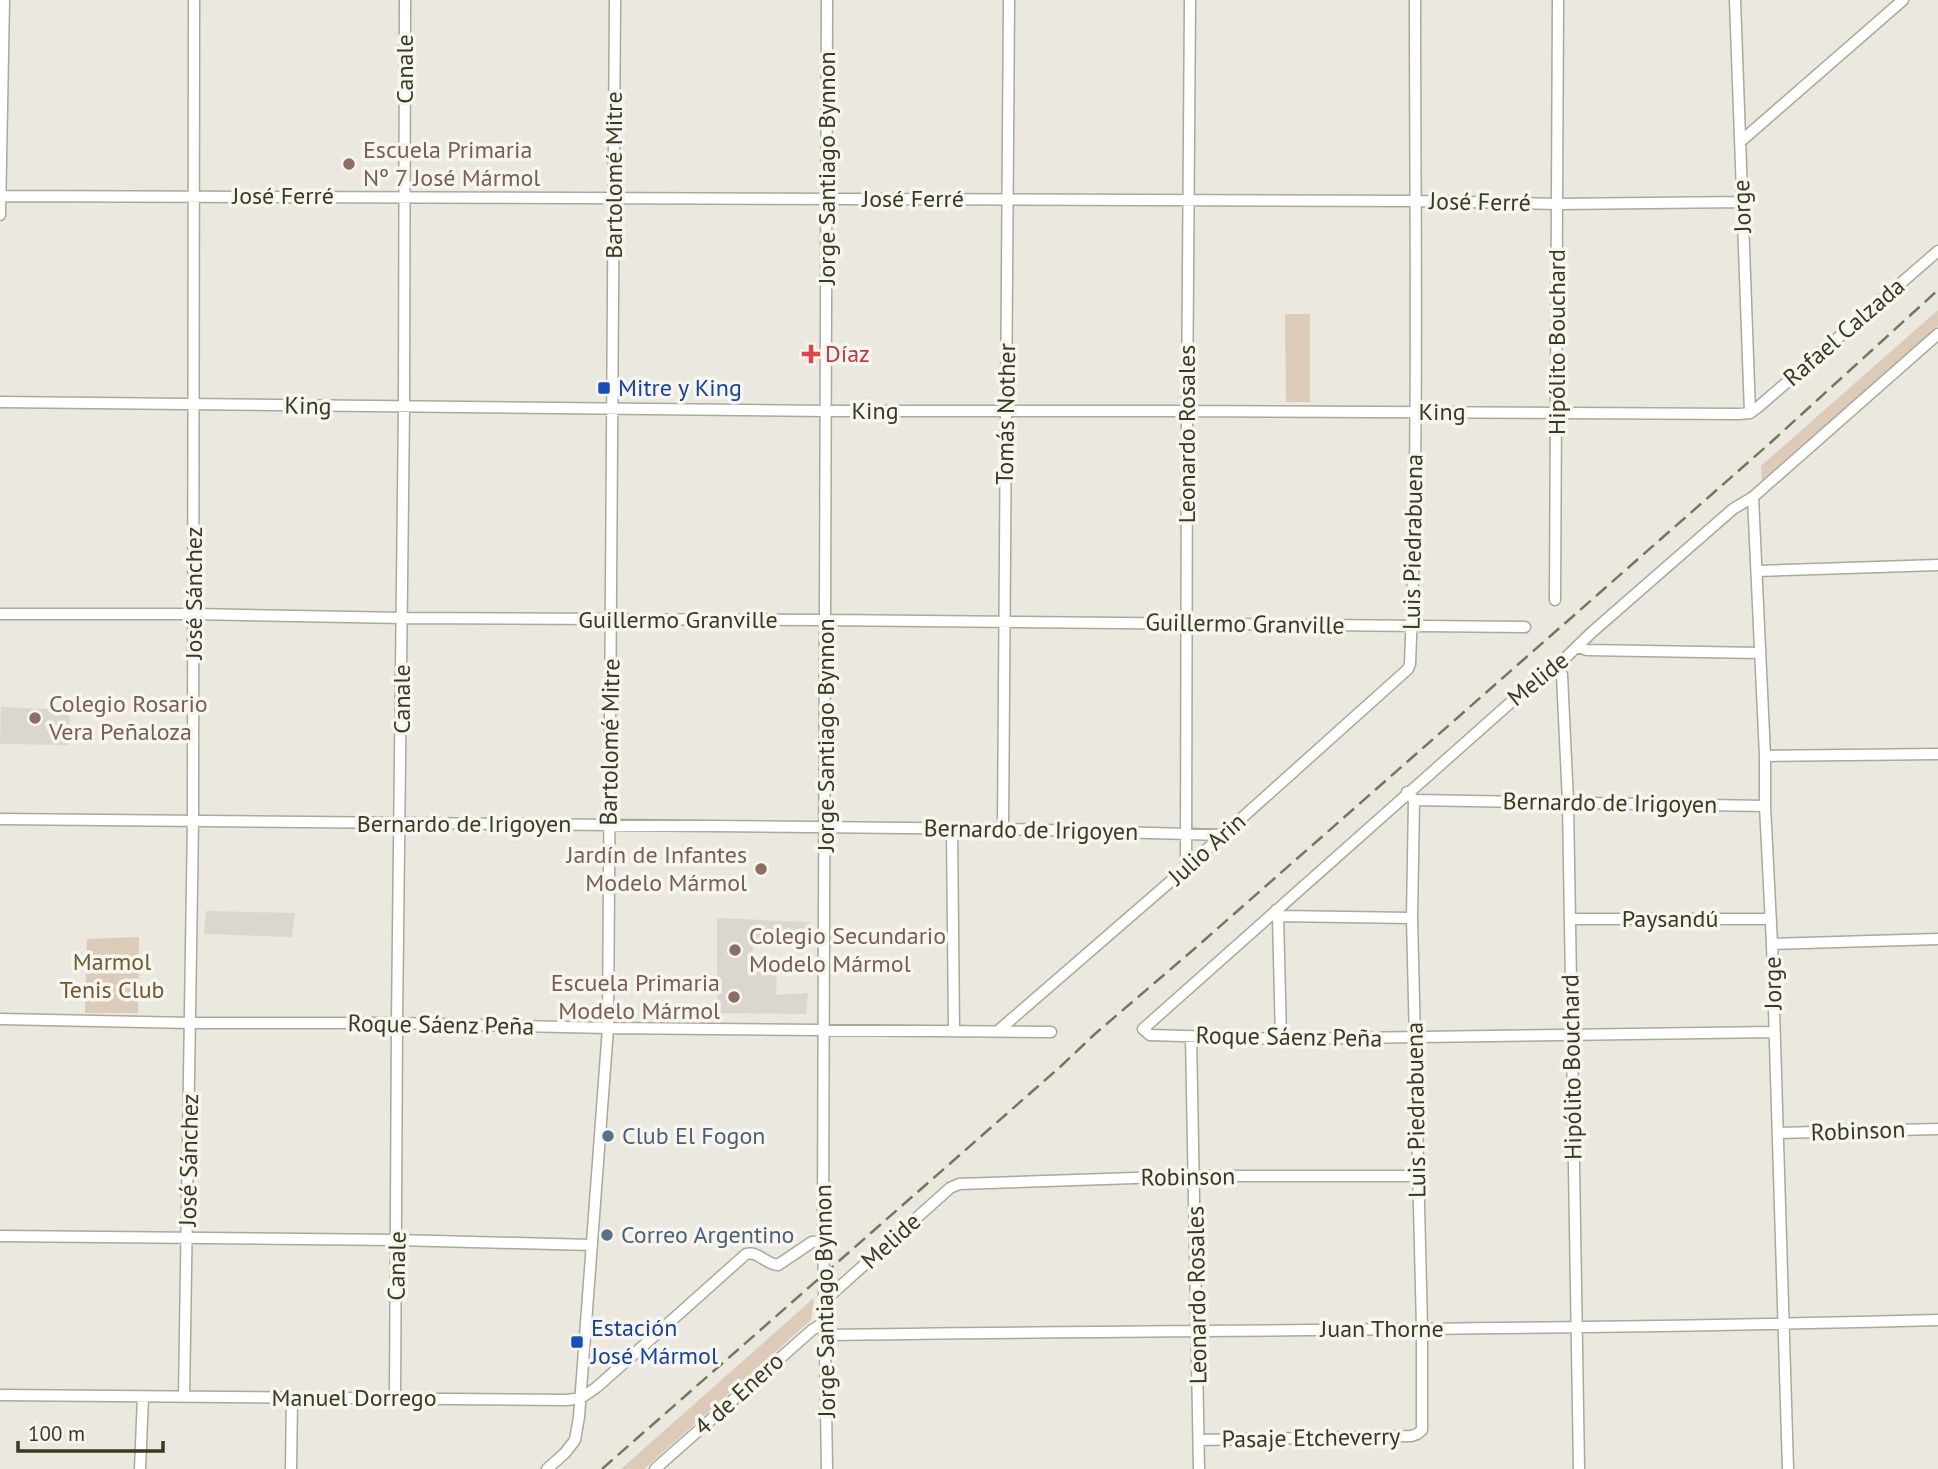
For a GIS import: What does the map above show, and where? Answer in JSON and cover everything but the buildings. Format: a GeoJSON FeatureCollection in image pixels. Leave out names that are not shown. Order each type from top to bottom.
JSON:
{"type":"FeatureCollection","features":[{"type":"Feature","properties":{"kind":"street"},"geometry":{"type":"LineString","coordinates":[[0,215],[4,0]]}},
{"type":"Feature","properties":{"kind":"street","name":"José Sánchez"},"geometry":{"type":"LineString","coordinates":[[184,1397],[193,821],[194,0]]}},
{"type":"Feature","properties":{"kind":"street","name":"Canale"},"geometry":{"type":"LineString","coordinates":[[395,1398],[405,0]]}},
{"type":"Feature","properties":{"kind":"street","name":"Bartolomé Mitre"},"geometry":{"type":"LineString","coordinates":[[547,1469],[575,1440],[581,1398],[608,1028],[615,0]]}},
{"type":"Feature","properties":{"kind":"street","name":"Jorge Santiago Bynnon"},"geometry":{"type":"LineString","coordinates":[[827,0],[823,1241],[827,1469]]}},
{"type":"Feature","properties":{"kind":"street","name":"Tomás Nother"},"geometry":{"type":"LineString","coordinates":[[1003,829],[1009,0]]}},
{"type":"Feature","properties":{"kind":"street","name":"Leonardo Rosales"},"geometry":{"type":"LineString","coordinates":[[1186,868],[1190,0]]}},
{"type":"Feature","properties":{"kind":"street","name":"Luis Piedrabuena"},"geometry":{"type":"LineString","coordinates":[[1410,664],[1415,412],[1415,0]]}},
{"type":"Feature","properties":{"kind":"street","name":"Hipólito Bouchard"},"geometry":{"type":"LineString","coordinates":[[1555,600],[1558,0]]}},
{"type":"Feature","properties":{"kind":"street","name":"Jorge"},"geometry":{"type":"LineString","coordinates":[[1735,0],[1750,412]]}},
{"type":"Feature","properties":{"kind":"street"},"geometry":{"type":"LineString","coordinates":[[1740,142],[1903,0]]}},
{"type":"Feature","properties":{"kind":"street","name":"José Ferré"},"geometry":{"type":"LineString","coordinates":[[0,196],[1415,201],[1557,204],[1742,202]]}},
{"type":"Feature","properties":{"kind":"street","name":"Rafael Calzada"},"geometry":{"type":"LineString","coordinates":[[1750,412],[1938,251]]}},
{"type":"Feature","properties":{"kind":"street","name":"Melide"},"geometry":{"type":"LineString","coordinates":[[1143,1029],[1410,796],[1536,678],[1557,666],[1733,509],[1753,497],[1938,334]]}},
{"type":"Feature","properties":{"kind":"street","name":"King"},"geometry":{"type":"LineString","coordinates":[[0,402],[826,411],[1750,412]]}},
{"type":"Feature","properties":{"kind":"street","name":"Jorge"},"geometry":{"type":"LineString","coordinates":[[1753,497],[1772,944],[1788,1469]]}},
{"type":"Feature","properties":{"kind":"street"},"geometry":{"type":"LineString","coordinates":[[1757,571],[1938,565]]}},
{"type":"Feature","properties":{"kind":"street","name":"Guillermo Granville"},"geometry":{"type":"LineString","coordinates":[[0,614],[1525,627]]}},
{"type":"Feature","properties":{"kind":"street"},"geometry":{"type":"LineString","coordinates":[[1578,647],[1587,650],[1759,653]]}},
{"type":"Feature","properties":{"kind":"street","name":"Julio Arin"},"geometry":{"type":"LineString","coordinates":[[999,1030],[1405,674],[1410,664]]}},
{"type":"Feature","properties":{"kind":"street","name":"Hipólito Bouchard"},"geometry":{"type":"LineString","coordinates":[[1557,666],[1562,676],[1568,802],[1579,1469]]}},
{"type":"Feature","properties":{"kind":"street"},"geometry":{"type":"LineString","coordinates":[[1765,756],[1938,754]]}},
{"type":"Feature","properties":{"kind":"street","name":"Luis Piedrabuena"},"geometry":{"type":"LineString","coordinates":[[1410,796],[1422,1430]]}},
{"type":"Feature","properties":{"kind":"street","name":"Bernardo de Irigoyen"},"geometry":{"type":"LineString","coordinates":[[1410,796],[1765,806]]}},
{"type":"Feature","properties":{"kind":"street","name":"Bernardo de Irigoyen"},"geometry":{"type":"LineString","coordinates":[[0,819],[1003,829],[1223,835]]}},
{"type":"Feature","properties":{"kind":"street"},"geometry":{"type":"LineString","coordinates":[[952,829],[954,1030]]}},
{"type":"Feature","properties":{"kind":"street"},"geometry":{"type":"LineString","coordinates":[[1281,1039],[1277,913],[1412,918]]}},
{"type":"Feature","properties":{"kind":"street","name":"Paysandú"},"geometry":{"type":"LineString","coordinates":[[1570,919],[1770,919]]}},
{"type":"Feature","properties":{"kind":"street"},"geometry":{"type":"LineString","coordinates":[[1772,944],[1938,939]]}},
{"type":"Feature","properties":{"kind":"street","name":"Roque Sáenz Peña"},"geometry":{"type":"LineString","coordinates":[[0,1019],[1051,1032]]}},
{"type":"Feature","properties":{"kind":"street","name":"Roque Sáenz Peña"},"geometry":{"type":"LineString","coordinates":[[1143,1029],[1150,1035],[1281,1039],[1774,1032]]}},
{"type":"Feature","properties":{"kind":"street","name":"Leonardo Rosales"},"geometry":{"type":"LineString","coordinates":[[1191,1036],[1199,1469]]}},
{"type":"Feature","properties":{"kind":"street","name":"Robinson"},"geometry":{"type":"LineString","coordinates":[[1778,1133],[1938,1129]]}},
{"type":"Feature","properties":{"kind":"street","name":"Robinson"},"geometry":{"type":"LineString","coordinates":[[958,1184],[1194,1176],[1417,1176]]}},
{"type":"Feature","properties":{"kind":"street","name":"Melide"},"geometry":{"type":"LineString","coordinates":[[825,1300],[950,1188],[958,1184]]}},
{"type":"Feature","properties":{"kind":"street"},"geometry":{"type":"LineString","coordinates":[[0,1236],[591,1245]]}},
{"type":"Feature","properties":{"kind":"street"},"geometry":{"type":"LineString","coordinates":[[581,1398],[597,1387],[746,1254],[756,1254],[769,1263],[778,1265],[812,1242],[823,1241]]}},
{"type":"Feature","properties":{"kind":"street","name":"Juan Thorne"},"geometry":{"type":"LineString","coordinates":[[826,1335],[1577,1328],[1938,1320]]}},
{"type":"Feature","properties":{"kind":"street","name":"4 de Enero"},"geometry":{"type":"LineString","coordinates":[[655,1469],[812,1329],[825,1322]]}},
{"type":"Feature","properties":{"kind":"street","name":"Manuel Dorrego"},"geometry":{"type":"LineString","coordinates":[[0,1395],[581,1398]]}},
{"type":"Feature","properties":{"kind":"street"},"geometry":{"type":"LineString","coordinates":[[140,1469],[143,1397]]}},
{"type":"Feature","properties":{"kind":"street"},"geometry":{"type":"LineString","coordinates":[[291,1469],[292,1397]]}},
{"type":"Feature","properties":{"kind":"street","name":"Pasaje Etcheverry"},"geometry":{"type":"LineString","coordinates":[[1199,1440],[1411,1436],[1422,1430]]}},
{"type":"Feature","properties":{"kind":"shaded area","name":"Colegio Rosario Vera Peñaloza"},"geometry":{"type":"Polygon","coordinates":[[[1,707],[70,710],[69,745],[0,744],[1,707]]]}},
{"type":"Feature","properties":{"kind":"shaded area"},"geometry":{"type":"Polygon","coordinates":[[[206,911],[295,913],[292,937],[204,934],[206,911]]]}},
{"type":"Feature","properties":{"kind":"shaded area"},"geometry":{"type":"Polygon","coordinates":[[[717,918],[809,922],[808,945],[753,944],[752,969],[777,969],[776,995],[808,993],[806,1014],[717,1013],[717,918]]]}},
{"type":"Feature","properties":{"kind":"green space"},"geometry":{"type":"Polygon","coordinates":[[[1938,310],[1938,326],[1762,481],[1761,466],[1938,310]]]}},
{"type":"Feature","properties":{"kind":"green space"},"geometry":{"type":"Polygon","coordinates":[[[1285,314],[1310,314],[1310,402],[1286,402],[1285,314]]]}},
{"type":"Feature","properties":{"kind":"green space","name":"Marmol Tenis Club"},"geometry":{"type":"Polygon","coordinates":[[[139,937],[138,1013],[85,1013],[87,939],[139,937]]]}},
{"type":"Feature","properties":{"kind":"green space"},"geometry":{"type":"Polygon","coordinates":[[[814,1298],[811,1320],[644,1469],[621,1469],[814,1298]]]}},
{"type":"Feature","properties":{"kind":"railway"},"geometry":{"type":"LineString","coordinates":[[602,1469],[1769,444],[1938,290]]}},
{"type":"Feature","properties":{"kind":"place","name":"Escuela Primaria Nº 7 José Mármol"},"geometry":{"type":"Point","coordinates":[349,164]}},
{"type":"Feature","properties":{"kind":"place","name":"Díaz"},"geometry":{"type":"Point","coordinates":[811,354]}},
{"type":"Feature","properties":{"kind":"place","name":"Mitre y King"},"geometry":{"type":"Point","coordinates":[604,388]}},
{"type":"Feature","properties":{"kind":"place","name":"Colegio Rosario Vera Peñaloza"},"geometry":{"type":"Point","coordinates":[35,718]}},
{"type":"Feature","properties":{"kind":"place","name":"Jardín de Infantes Modelo Mármol"},"geometry":{"type":"Point","coordinates":[761,869]}},
{"type":"Feature","properties":{"kind":"place","name":"Colegio Secundario Modelo Mármol"},"geometry":{"type":"Point","coordinates":[735,950]}},
{"type":"Feature","properties":{"kind":"place","name":"Escuela Primaria Modelo Mármol"},"geometry":{"type":"Point","coordinates":[734,997]}},
{"type":"Feature","properties":{"kind":"place","name":"Club El Fogon"},"geometry":{"type":"Point","coordinates":[608,1136]}},
{"type":"Feature","properties":{"kind":"place","name":"Correo Argentino"},"geometry":{"type":"Point","coordinates":[607,1235]}},
{"type":"Feature","properties":{"kind":"place","name":"Estación José Mármol"},"geometry":{"type":"Point","coordinates":[577,1342]}}]}
